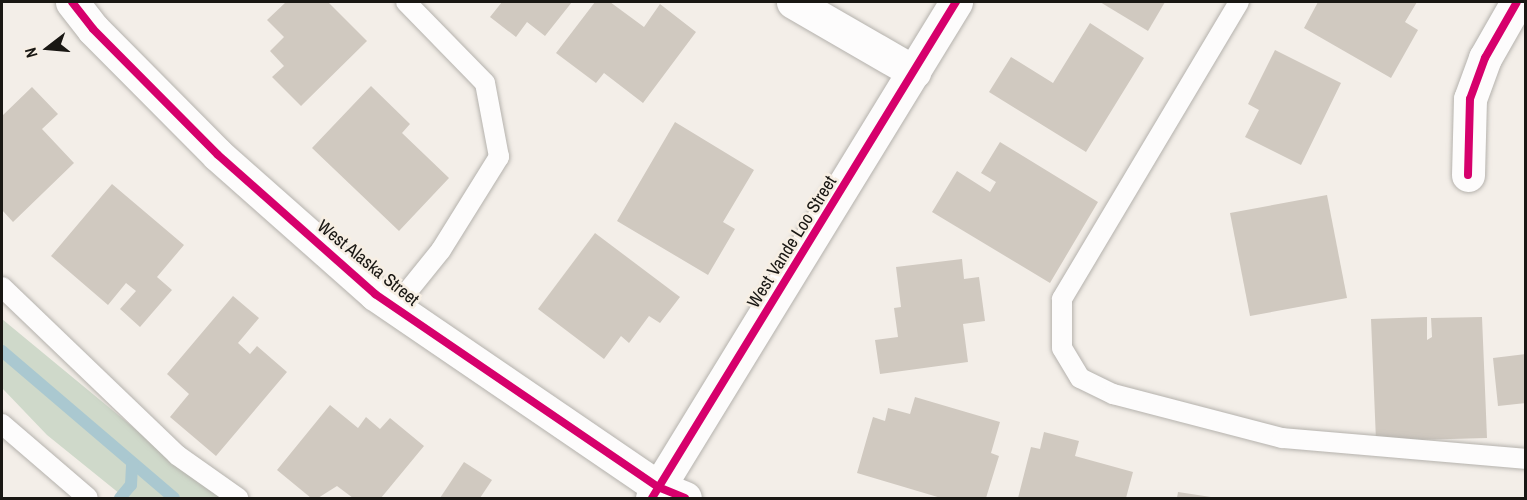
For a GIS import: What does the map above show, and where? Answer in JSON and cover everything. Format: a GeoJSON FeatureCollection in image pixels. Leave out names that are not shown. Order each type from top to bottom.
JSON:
{"type":"FeatureCollection","features":[{"type":"Feature","properties":{"kind":"street","name":"West Alaska Street"},"geometry":{"type":"LineString","coordinates":[[72,2],[93,29],[218,155],[395,307],[665,495]]}},
{"type":"Feature","properties":{"kind":"street"},"geometry":{"type":"LineString","coordinates":[[793,2],[914,72]]}},
{"type":"Feature","properties":{"kind":"street","name":"West Vande Loo Street"},"geometry":{"type":"LineString","coordinates":[[665,495],[956,2]]}},
{"type":"Feature","properties":{"kind":"street"},"geometry":{"type":"LineString","coordinates":[[1468,175],[1470,99],[1485,58],[1517,2]]}},
{"type":"Feature","properties":{"kind":"lane"},"geometry":{"type":"LineString","coordinates":[[395,307],[441,250],[499,157],[485,83],[406,2]]}},
{"type":"Feature","properties":{"kind":"lane"},"geometry":{"type":"LineString","coordinates":[[1239,2],[1062,299],[1062,348],[1080,378],[1113,394],[1282,438],[1526,459]]}},
{"type":"Feature","properties":{"kind":"lane"},"geometry":{"type":"LineString","coordinates":[[2,287],[177,455],[237,498]]}},
{"type":"Feature","properties":{"kind":"lane"},"geometry":{"type":"LineString","coordinates":[[2,424],[88,498]]}},
{"type":"Feature","properties":{"kind":"green space"},"geometry":{"type":"Polygon","coordinates":[[[2,319],[197,480],[224,498],[125,498],[47,435],[2,388],[2,319]]]}},
{"type":"Feature","properties":{"kind":"building"},"geometry":{"type":"Polygon","coordinates":[[[286,2],[328,2],[367,41],[301,106],[272,77],[284,66],[270,51],[284,37],[267,20],[286,2]]]}},
{"type":"Feature","properties":{"kind":"building"},"geometry":{"type":"Polygon","coordinates":[[[502,2],[572,2],[545,36],[527,22],[516,37],[490,17],[502,2]]]}},
{"type":"Feature","properties":{"kind":"building"},"geometry":{"type":"Polygon","coordinates":[[[595,2],[610,2],[644,27],[660,4],[696,32],[643,103],[604,73],[596,83],[556,53],[595,2]]]}},
{"type":"Feature","properties":{"kind":"building"},"geometry":{"type":"Polygon","coordinates":[[[1100,2],[1165,2],[1148,31],[1100,2]]]}},
{"type":"Feature","properties":{"kind":"building"},"geometry":{"type":"Polygon","coordinates":[[[1318,2],[1417,2],[1405,22],[1418,30],[1391,78],[1304,28],[1318,2]]]}},
{"type":"Feature","properties":{"kind":"building"},"geometry":{"type":"Polygon","coordinates":[[[1090,23],[1144,58],[1086,152],[989,92],[1011,57],[1053,83],[1090,23]]]}},
{"type":"Feature","properties":{"kind":"building"},"geometry":{"type":"Polygon","coordinates":[[[1275,50],[1341,83],[1301,165],[1245,137],[1259,110],[1248,104],[1275,50]]]}},
{"type":"Feature","properties":{"kind":"building"},"geometry":{"type":"Polygon","coordinates":[[[371,86],[410,124],[402,133],[449,178],[399,231],[312,148],[371,86]]]}},
{"type":"Feature","properties":{"kind":"building"},"geometry":{"type":"Polygon","coordinates":[[[32,87],[58,114],[42,129],[74,163],[13,222],[2,210],[2,116],[32,87]]]}},
{"type":"Feature","properties":{"kind":"building"},"geometry":{"type":"Polygon","coordinates":[[[675,122],[754,170],[723,222],[735,229],[708,275],[617,221],[675,122]]]}},
{"type":"Feature","properties":{"kind":"building"},"geometry":{"type":"Polygon","coordinates":[[[1000,142],[1098,202],[1050,283],[932,212],[957,171],[990,192],[996,182],[981,173],[1000,142]]]}},
{"type":"Feature","properties":{"kind":"building"},"geometry":{"type":"Polygon","coordinates":[[[112,184],[184,245],[157,277],[172,290],[140,327],[120,309],[136,291],[126,283],[108,305],[51,256],[112,184]]]}},
{"type":"Feature","properties":{"kind":"building"},"geometry":{"type":"Polygon","coordinates":[[[1327,195],[1347,298],[1250,316],[1230,213],[1327,195]]]}},
{"type":"Feature","properties":{"kind":"building"},"geometry":{"type":"Polygon","coordinates":[[[595,233],[680,297],[660,323],[649,316],[629,343],[621,336],[604,359],[538,309],[595,233]]]}},
{"type":"Feature","properties":{"kind":"building"},"geometry":{"type":"Polygon","coordinates":[[[962,259],[964,279],[979,277],[985,321],[963,324],[968,362],[880,374],[875,340],[898,337],[894,308],[901,307],[896,267],[962,259]]]}},
{"type":"Feature","properties":{"kind":"building"},"geometry":{"type":"Polygon","coordinates":[[[233,296],[259,318],[238,343],[250,354],[257,346],[287,372],[216,456],[170,417],[189,394],[167,374],[233,296]]]}},
{"type":"Feature","properties":{"kind":"building"},"geometry":{"type":"Polygon","coordinates":[[[1427,317],[1427,340],[1432,337],[1431,318],[1482,317],[1487,438],[1376,441],[1371,319],[1427,317]]]}},
{"type":"Feature","properties":{"kind":"building"},"geometry":{"type":"Polygon","coordinates":[[[1526,354],[1526,403],[1498,406],[1493,358],[1526,354]]]}},
{"type":"Feature","properties":{"kind":"building"},"geometry":{"type":"Polygon","coordinates":[[[915,397],[1000,422],[991,453],[999,456],[986,498],[941,498],[857,473],[873,417],[885,421],[888,408],[910,414],[915,397]]]}},
{"type":"Feature","properties":{"kind":"building"},"geometry":{"type":"Polygon","coordinates":[[[330,405],[358,428],[366,417],[380,429],[390,418],[424,446],[381,498],[353,498],[337,486],[318,498],[311,498],[277,470],[330,405]]]}},
{"type":"Feature","properties":{"kind":"building"},"geometry":{"type":"Polygon","coordinates":[[[1044,432],[1079,441],[1075,456],[1133,472],[1126,498],[1018,498],[1031,447],[1040,449],[1044,432]]]}},
{"type":"Feature","properties":{"kind":"building"},"geometry":{"type":"Polygon","coordinates":[[[464,462],[492,480],[480,498],[440,498],[464,462]]]}},
{"type":"Feature","properties":{"kind":"building"},"geometry":{"type":"Polygon","coordinates":[[[1178,492],[1211,497],[1177,498],[1178,492]]]}},
{"type":"Feature","properties":{"kind":"waterway"},"geometry":{"type":"LineString","coordinates":[[2,351],[174,498]]}},
{"type":"Feature","properties":{"kind":"waterway"},"geometry":{"type":"LineString","coordinates":[[120,498],[131,485],[132,463]]}},
{"type":"Feature","properties":{"kind":"cycle path"},"geometry":{"type":"LineString","coordinates":[[72,2],[93,29],[218,155],[375,294],[658,487],[685,498]]}},
{"type":"Feature","properties":{"kind":"cycle path"},"geometry":{"type":"LineString","coordinates":[[652,498],[956,2]]}},
{"type":"Feature","properties":{"kind":"cycle path"},"geometry":{"type":"LineString","coordinates":[[1468,175],[1470,99],[1485,58],[1517,2]]}}]}
